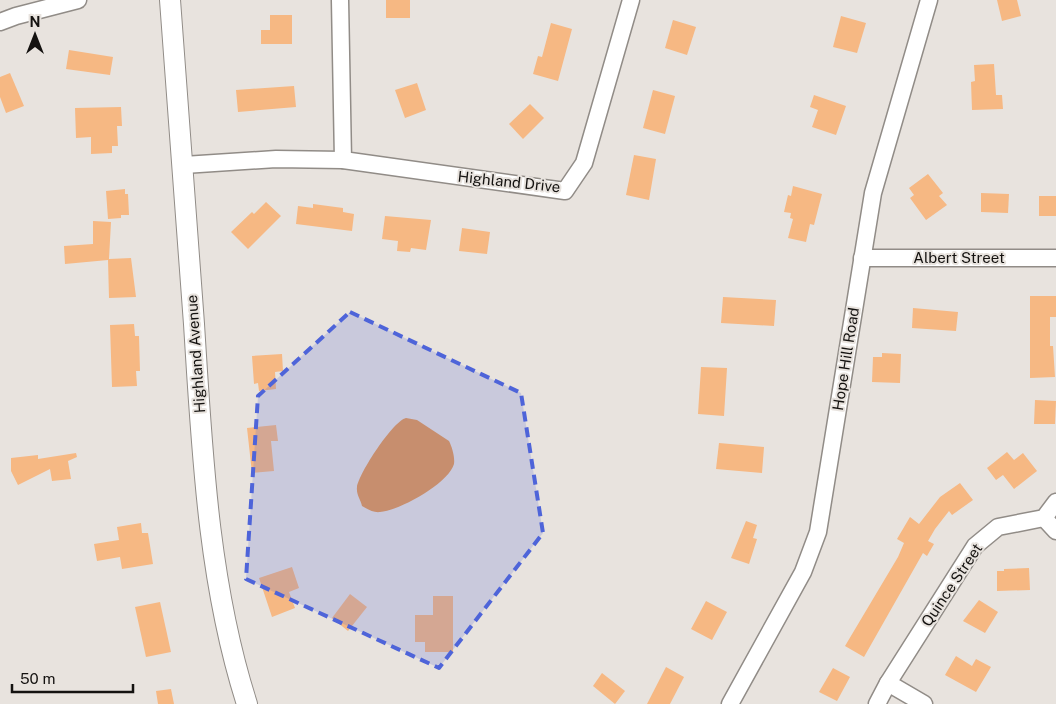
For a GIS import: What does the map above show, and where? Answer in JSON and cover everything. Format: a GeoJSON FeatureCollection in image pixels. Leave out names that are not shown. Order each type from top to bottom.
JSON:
{"type":"FeatureCollection","features":[{"type":"Feature","properties":{"kind":"street"},"geometry":{"type":"LineString","coordinates":[[0,22],[78,0]]}},
{"type":"Feature","properties":{"kind":"street","name":"Highland Avenue"},"geometry":{"type":"LineString","coordinates":[[170,0],[184,165],[198,391],[211,527],[219,580],[234,654],[247,704]]}},
{"type":"Feature","properties":{"kind":"street"},"geometry":{"type":"LineString","coordinates":[[340,0],[343,160]]}},
{"type":"Feature","properties":{"kind":"street","name":"Highland Drive"},"geometry":{"type":"LineString","coordinates":[[184,165],[276,159],[343,160],[565,191],[584,163],[631,0]]}},
{"type":"Feature","properties":{"kind":"street","name":"Hope Hill Road"},"geometry":{"type":"LineString","coordinates":[[730,704],[803,572],[818,532],[873,193],[929,0]]}},
{"type":"Feature","properties":{"kind":"street","name":"Albert Street"},"geometry":{"type":"LineString","coordinates":[[862,258],[1056,258]]}},
{"type":"Feature","properties":{"kind":"street"},"geometry":{"type":"LineString","coordinates":[[1056,502],[1044,518],[1056,531]]}},
{"type":"Feature","properties":{"kind":"street","name":"Quince Street"},"geometry":{"type":"LineString","coordinates":[[877,704],[888,683],[975,546],[998,527],[1044,518]]}},
{"type":"Feature","properties":{"kind":"street"},"geometry":{"type":"LineString","coordinates":[[888,683],[924,704]]}},
{"type":"Feature","properties":{"kind":"highlighted area"},"geometry":{"type":"Polygon","coordinates":[[[350,312],[521,393],[543,533],[439,668],[246,579],[258,396],[350,312]]]}},
{"type":"Feature","properties":{"kind":"shaded area"},"geometry":{"type":"Polygon","coordinates":[[[406,418],[417,420],[449,441],[453,452],[454,464],[443,479],[422,495],[399,507],[378,512],[371,510],[362,506],[357,490],[359,480],[385,437],[400,421],[406,418]]]}},
{"type":"Feature","properties":{"kind":"building"},"geometry":{"type":"Polygon","coordinates":[[[386,0],[410,0],[410,18],[386,18],[386,0]]]}},
{"type":"Feature","properties":{"kind":"building"},"geometry":{"type":"Polygon","coordinates":[[[997,0],[1017,0],[1021,16],[1002,21],[997,0]]]}},
{"type":"Feature","properties":{"kind":"building"},"geometry":{"type":"Polygon","coordinates":[[[270,15],[292,15],[292,44],[261,44],[261,30],[270,30],[270,15]]]}},
{"type":"Feature","properties":{"kind":"building"},"geometry":{"type":"Polygon","coordinates":[[[841,16],[866,23],[857,53],[833,47],[841,16]]]}},
{"type":"Feature","properties":{"kind":"building"},"geometry":{"type":"Polygon","coordinates":[[[673,20],[696,27],[687,55],[665,48],[673,20]]]}},
{"type":"Feature","properties":{"kind":"building"},"geometry":{"type":"Polygon","coordinates":[[[551,23],[572,29],[558,81],[533,74],[538,56],[542,57],[551,23]]]}},
{"type":"Feature","properties":{"kind":"building"},"geometry":{"type":"Polygon","coordinates":[[[69,50],[113,57],[110,75],[66,69],[69,50]]]}},
{"type":"Feature","properties":{"kind":"building"},"geometry":{"type":"Polygon","coordinates":[[[994,64],[996,95],[1002,95],[1003,109],[972,110],[971,82],[975,81],[974,65],[994,64]]]}},
{"type":"Feature","properties":{"kind":"building"},"geometry":{"type":"Polygon","coordinates":[[[10,73],[24,106],[6,113],[0,97],[0,77],[10,73]]]}},
{"type":"Feature","properties":{"kind":"building"},"geometry":{"type":"Polygon","coordinates":[[[417,83],[426,110],[405,118],[395,90],[417,83]]]}},
{"type":"Feature","properties":{"kind":"building"},"geometry":{"type":"Polygon","coordinates":[[[294,86],[296,107],[238,112],[236,90],[294,86]]]}},
{"type":"Feature","properties":{"kind":"building"},"geometry":{"type":"Polygon","coordinates":[[[653,90],[675,96],[665,134],[643,128],[653,90]]]}},
{"type":"Feature","properties":{"kind":"building"},"geometry":{"type":"Polygon","coordinates":[[[814,95],[846,106],[836,135],[812,127],[818,110],[810,107],[814,95]]]}},
{"type":"Feature","properties":{"kind":"building"},"geometry":{"type":"Polygon","coordinates":[[[530,104],[544,118],[523,139],[509,124],[530,104]]]}},
{"type":"Feature","properties":{"kind":"building"},"geometry":{"type":"Polygon","coordinates":[[[121,107],[122,126],[117,126],[118,146],[112,146],[112,153],[91,154],[91,137],[76,138],[75,108],[121,107]]]}},
{"type":"Feature","properties":{"kind":"building"},"geometry":{"type":"Polygon","coordinates":[[[634,155],[656,159],[649,200],[626,195],[634,155]]]}},
{"type":"Feature","properties":{"kind":"building"},"geometry":{"type":"Polygon","coordinates":[[[928,174],[943,193],[939,196],[947,205],[926,220],[910,198],[914,195],[909,188],[928,174]]]}},
{"type":"Feature","properties":{"kind":"building"},"geometry":{"type":"Polygon","coordinates":[[[793,186],[822,194],[814,225],[810,224],[806,242],[788,238],[793,219],[790,218],[791,213],[784,212],[788,195],[791,196],[793,186]]]}},
{"type":"Feature","properties":{"kind":"building"},"geometry":{"type":"Polygon","coordinates":[[[125,189],[125,194],[128,194],[129,215],[108,219],[106,191],[125,189]]]}},
{"type":"Feature","properties":{"kind":"building"},"geometry":{"type":"Polygon","coordinates":[[[981,193],[1009,194],[1008,213],[981,212],[981,193]]]}},
{"type":"Feature","properties":{"kind":"building"},"geometry":{"type":"Polygon","coordinates":[[[1039,196],[1056,196],[1056,216],[1039,216],[1039,196]]]}},
{"type":"Feature","properties":{"kind":"building"},"geometry":{"type":"Polygon","coordinates":[[[266,202],[281,216],[248,249],[231,232],[252,212],[254,214],[266,202]]]}},
{"type":"Feature","properties":{"kind":"building"},"geometry":{"type":"Polygon","coordinates":[[[313,204],[343,208],[343,212],[354,214],[352,231],[296,224],[298,206],[313,208],[313,204]]]}},
{"type":"Feature","properties":{"kind":"building"},"geometry":{"type":"Polygon","coordinates":[[[385,216],[431,220],[426,250],[411,248],[410,252],[397,251],[398,241],[382,239],[385,216]]]}},
{"type":"Feature","properties":{"kind":"building"},"geometry":{"type":"Polygon","coordinates":[[[93,221],[111,222],[109,259],[131,258],[136,297],[109,298],[108,260],[65,264],[64,246],[93,244],[93,221]]]}},
{"type":"Feature","properties":{"kind":"building"},"geometry":{"type":"Polygon","coordinates":[[[462,228],[490,232],[487,254],[459,251],[462,228]]]}},
{"type":"Feature","properties":{"kind":"building"},"geometry":{"type":"Polygon","coordinates":[[[1030,296],[1056,296],[1056,317],[1050,317],[1050,346],[1053,346],[1055,377],[1030,378],[1030,296]]]}},
{"type":"Feature","properties":{"kind":"building"},"geometry":{"type":"Polygon","coordinates":[[[723,297],[776,300],[774,326],[721,323],[723,297]]]}},
{"type":"Feature","properties":{"kind":"building"},"geometry":{"type":"Polygon","coordinates":[[[913,308],[958,312],[956,331],[912,328],[913,308]]]}},
{"type":"Feature","properties":{"kind":"building"},"geometry":{"type":"Polygon","coordinates":[[[134,324],[135,336],[139,336],[140,371],[136,371],[137,386],[112,387],[110,325],[134,324]]]}},
{"type":"Feature","properties":{"kind":"building"},"geometry":{"type":"Polygon","coordinates":[[[882,353],[901,354],[900,383],[872,382],[873,357],[882,357],[882,353]]]}},
{"type":"Feature","properties":{"kind":"building"},"geometry":{"type":"Polygon","coordinates":[[[282,354],[283,371],[275,372],[276,389],[259,391],[258,383],[254,384],[252,356],[282,354]]]}},
{"type":"Feature","properties":{"kind":"building"},"geometry":{"type":"Polygon","coordinates":[[[701,367],[727,368],[724,416],[698,414],[701,367]]]}},
{"type":"Feature","properties":{"kind":"building"},"geometry":{"type":"Polygon","coordinates":[[[1035,400],[1056,401],[1055,424],[1034,424],[1035,400]]]}},
{"type":"Feature","properties":{"kind":"building"},"geometry":{"type":"Polygon","coordinates":[[[276,425],[278,441],[271,441],[274,471],[252,473],[247,428],[276,425]]]}},
{"type":"Feature","properties":{"kind":"building"},"geometry":{"type":"Polygon","coordinates":[[[719,443],[764,447],[762,473],[716,469],[719,443]]]}},
{"type":"Feature","properties":{"kind":"building"},"geometry":{"type":"Polygon","coordinates":[[[1007,452],[1014,460],[1023,453],[1037,471],[1014,489],[1003,475],[996,480],[987,468],[1007,452]]]}},
{"type":"Feature","properties":{"kind":"building"},"geometry":{"type":"Polygon","coordinates":[[[76,453],[77,457],[68,461],[71,479],[52,481],[50,469],[18,485],[11,471],[11,458],[38,455],[38,459],[76,453]]]}},
{"type":"Feature","properties":{"kind":"building"},"geometry":{"type":"Polygon","coordinates":[[[960,483],[973,500],[952,515],[949,511],[935,529],[928,541],[934,544],[927,556],[923,553],[864,657],[845,646],[898,557],[904,543],[897,539],[910,517],[919,524],[940,497],[960,483]]]}},
{"type":"Feature","properties":{"kind":"building"},"geometry":{"type":"Polygon","coordinates":[[[746,521],[757,525],[753,538],[757,539],[749,564],[731,558],[746,521]]]}},
{"type":"Feature","properties":{"kind":"building"},"geometry":{"type":"Polygon","coordinates":[[[141,523],[142,533],[148,533],[153,564],[122,569],[120,557],[97,561],[94,544],[119,540],[117,527],[141,523]]]}},
{"type":"Feature","properties":{"kind":"building"},"geometry":{"type":"Polygon","coordinates":[[[292,567],[299,588],[289,592],[295,608],[272,617],[259,578],[292,567]]]}},
{"type":"Feature","properties":{"kind":"building"},"geometry":{"type":"Polygon","coordinates":[[[1029,568],[1030,590],[997,591],[997,571],[1029,568]]]}},
{"type":"Feature","properties":{"kind":"building"},"geometry":{"type":"Polygon","coordinates":[[[350,594],[367,607],[348,631],[332,618],[350,594]]]}},
{"type":"Feature","properties":{"kind":"building"},"geometry":{"type":"Polygon","coordinates":[[[433,596],[453,596],[453,652],[425,652],[425,642],[415,642],[415,615],[433,615],[433,596]]]}},
{"type":"Feature","properties":{"kind":"building"},"geometry":{"type":"Polygon","coordinates":[[[979,600],[998,612],[985,633],[963,621],[979,600]]]}},
{"type":"Feature","properties":{"kind":"building"},"geometry":{"type":"Polygon","coordinates":[[[706,601],[727,612],[712,640],[691,629],[706,601]]]}},
{"type":"Feature","properties":{"kind":"building"},"geometry":{"type":"Polygon","coordinates":[[[160,602],[171,652],[146,657],[135,607],[160,602]]]}},
{"type":"Feature","properties":{"kind":"building"},"geometry":{"type":"Polygon","coordinates":[[[956,656],[972,666],[976,659],[991,667],[976,692],[945,675],[956,656]]]}},
{"type":"Feature","properties":{"kind":"building"},"geometry":{"type":"Polygon","coordinates":[[[666,667],[684,677],[670,704],[647,704],[666,667]]]}},
{"type":"Feature","properties":{"kind":"building"},"geometry":{"type":"Polygon","coordinates":[[[833,668],[850,677],[837,701],[819,692],[833,668]]]}},
{"type":"Feature","properties":{"kind":"building"},"geometry":{"type":"Polygon","coordinates":[[[602,673],[625,691],[615,704],[593,686],[602,673]]]}},
{"type":"Feature","properties":{"kind":"building"},"geometry":{"type":"Polygon","coordinates":[[[171,689],[174,704],[158,704],[156,691],[171,689]]]}}]}
